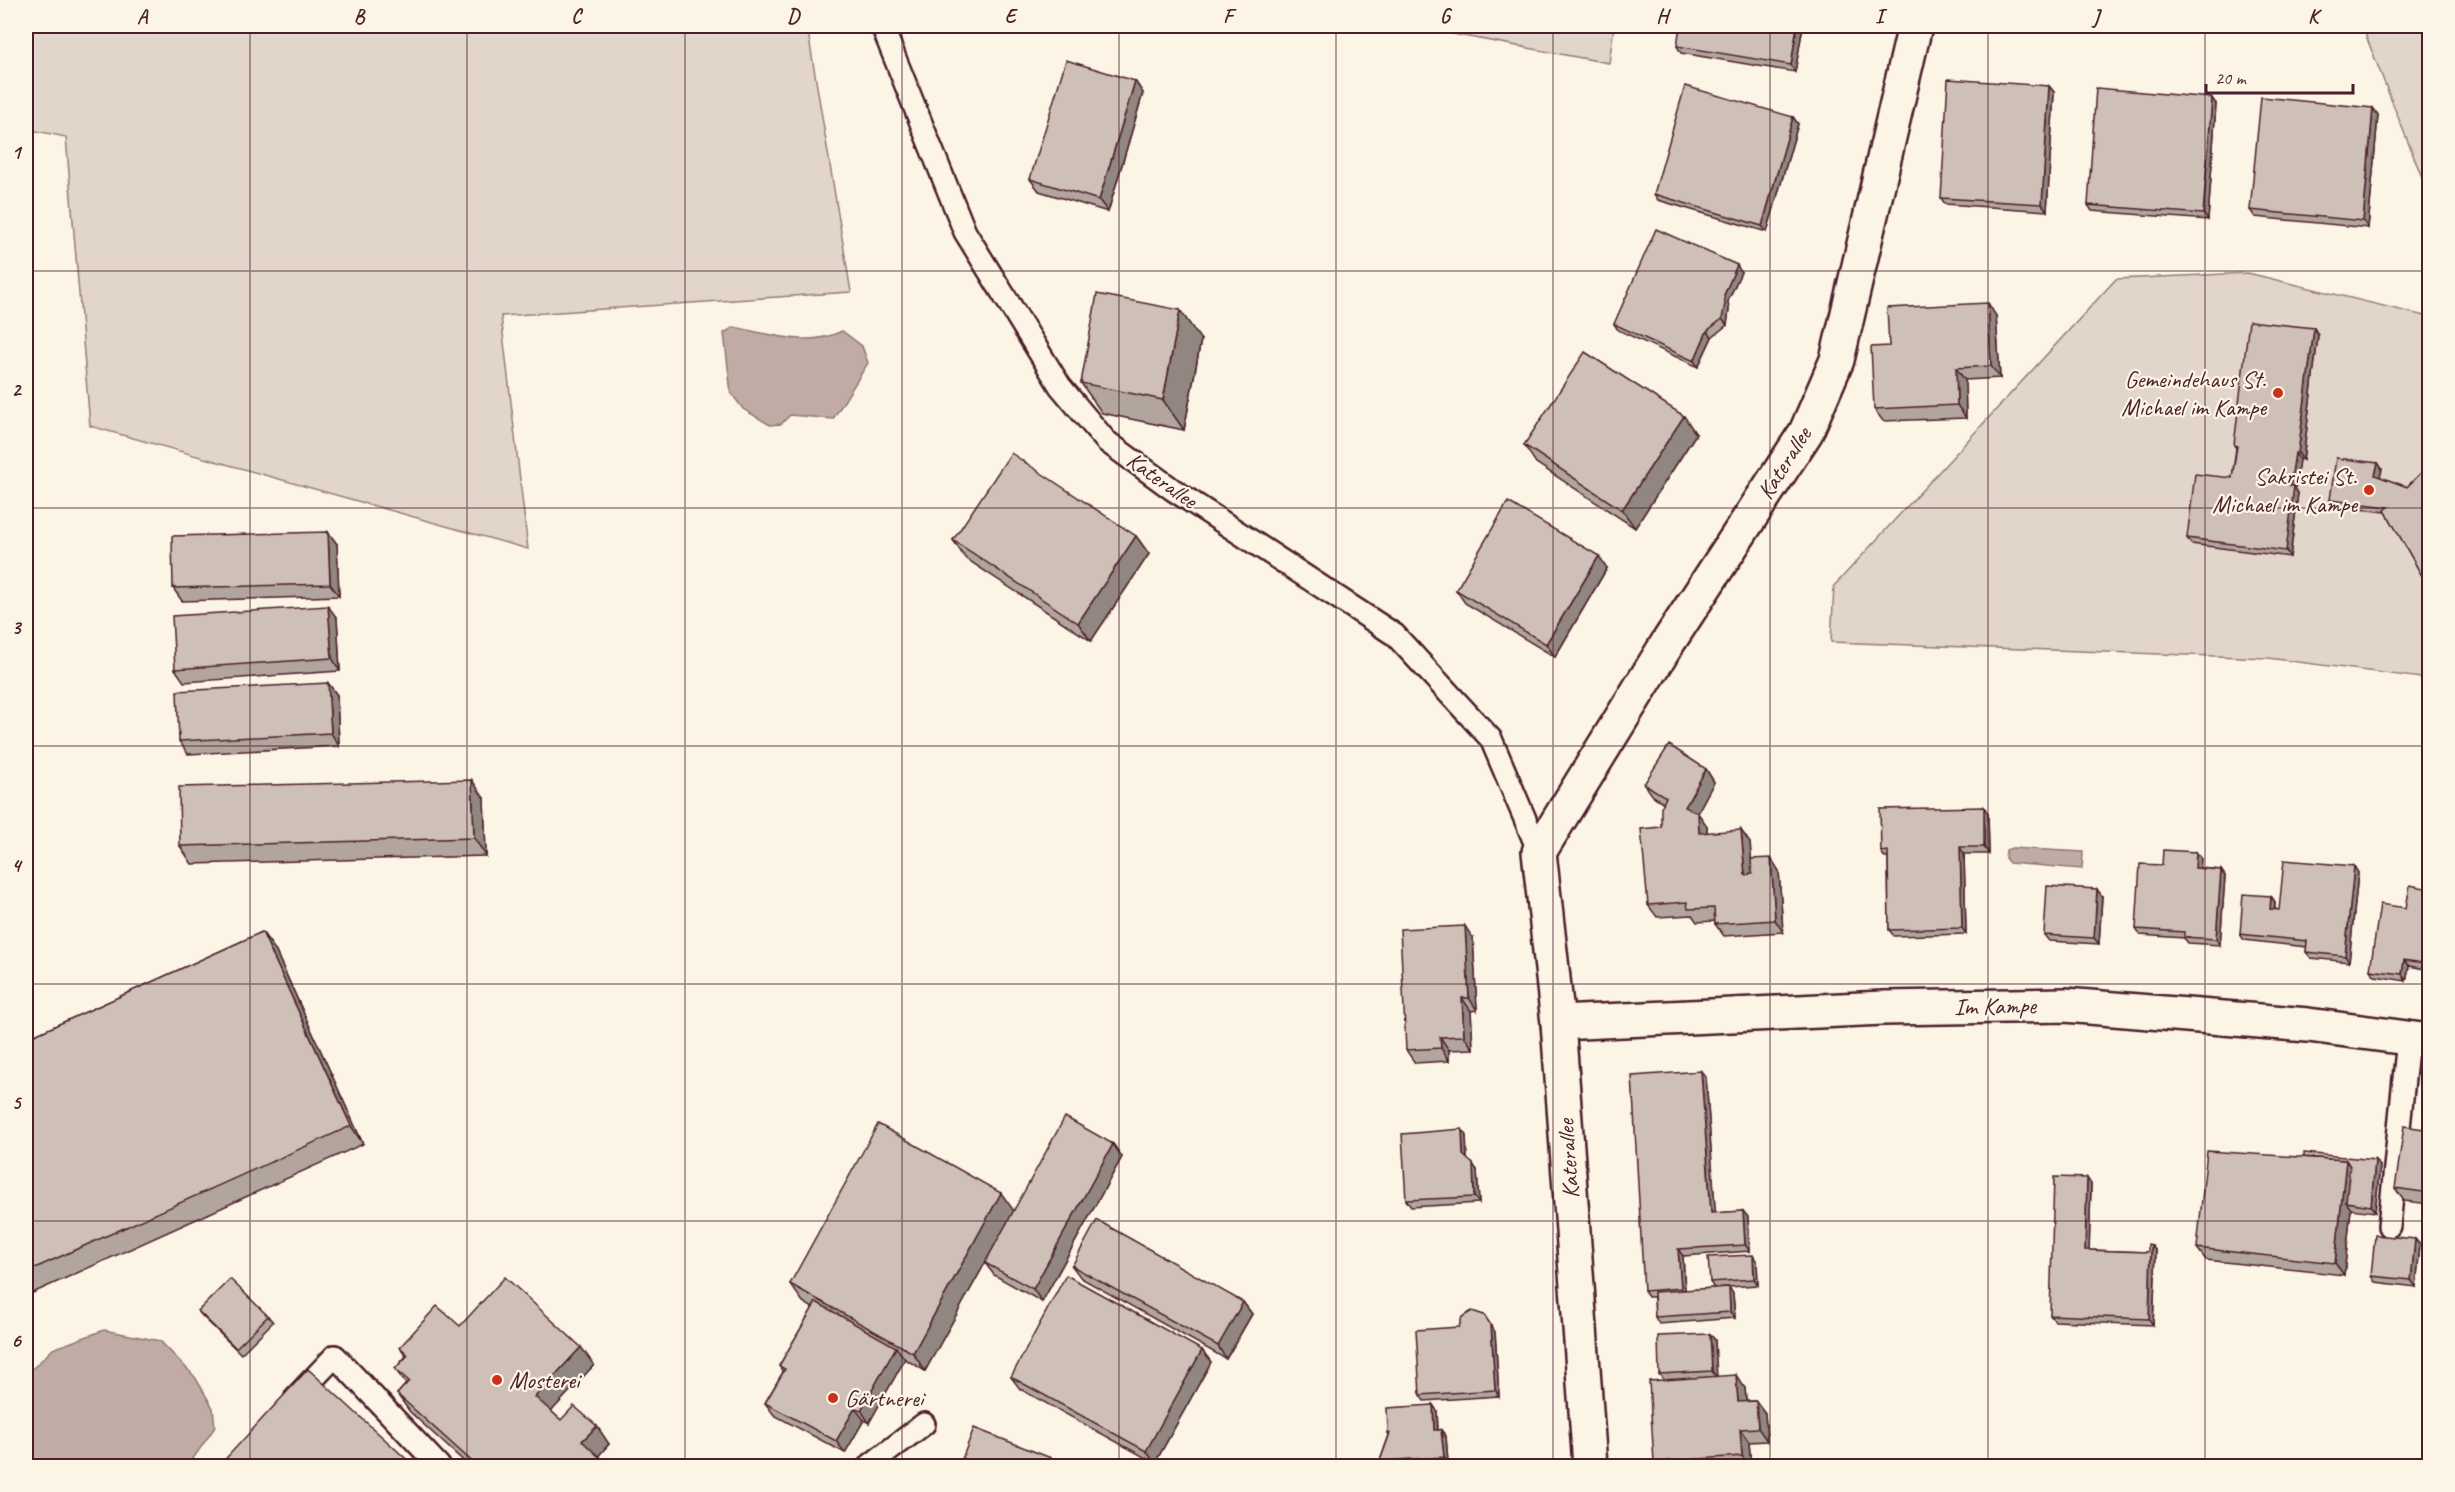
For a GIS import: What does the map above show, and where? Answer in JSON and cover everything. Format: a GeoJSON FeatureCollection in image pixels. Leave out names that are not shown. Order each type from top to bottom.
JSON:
{"type":"FeatureCollection","features":[{"type":"Feature","properties":{"kind":"street","name":"Katerallee"},"geometry":{"type":"LineString","coordinates":[[1590,1467],[1558,1023],[1539,852],[1669,641],[1806,432],[1837,360],[1915,26]]}},
{"type":"Feature","properties":{"kind":"street","name":"Im Kampe"},"geometry":{"type":"LineString","coordinates":[[1558,1023],[1883,1008],[2066,1005],[2308,1025],[2419,1040]]}},
{"type":"Feature","properties":{"kind":"lane","name":"Katerallee"},"geometry":{"type":"LineString","coordinates":[[882,26],[965,232],[1060,386],[1106,441],[1172,489],[1395,635],[1491,739],[1539,852]]}},
{"type":"Feature","properties":{"kind":"lane"},"geometry":{"type":"LineString","coordinates":[[2389,1226],[2419,1040]]}},
{"type":"Feature","properties":{"kind":"lane"},"geometry":{"type":"LineString","coordinates":[[278,1416],[335,1356],[439,1467]]}},
{"type":"Feature","properties":{"kind":"lane"},"geometry":{"type":"LineString","coordinates":[[869,1467],[924,1424]]}},
{"type":"Feature","properties":{"kind":"shaded area"},"geometry":{"type":"Polygon","coordinates":[[[26,26],[807,26],[851,292],[501,316],[528,549],[90,426],[66,137],[26,129],[26,26]]]}},
{"type":"Feature","properties":{"kind":"shaded area"},"geometry":{"type":"Polygon","coordinates":[[[1410,26],[1614,26],[1609,63],[1410,26]]]}},
{"type":"Feature","properties":{"kind":"shaded area"},"geometry":{"type":"Polygon","coordinates":[[[2362,26],[2429,26],[2429,191],[2425,185],[2362,26]]]}},
{"type":"Feature","properties":{"kind":"shaded area"},"geometry":{"type":"Polygon","coordinates":[[[2248,273],[2429,317],[2429,679],[2268,658],[1831,642],[1834,586],[2116,279],[2248,273]]]}},
{"type":"Feature","properties":{"kind":"shaded area"},"geometry":{"type":"Polygon","coordinates":[[[734,327],[775,336],[803,339],[816,339],[842,331],[862,346],[868,363],[833,419],[790,415],[781,424],[770,425],[743,409],[731,393],[724,333],[734,327]]]}},
{"type":"Feature","properties":{"kind":"shaded area"},"geometry":{"type":"Polygon","coordinates":[[[2012,848],[2083,852],[2082,869],[2009,863],[2005,858],[2006,850],[2012,848]]]}},
{"type":"Feature","properties":{"kind":"shaded area"},"geometry":{"type":"Polygon","coordinates":[[[104,1330],[160,1341],[195,1377],[213,1408],[215,1427],[188,1466],[26,1466],[26,1375],[53,1349],[104,1330]]]}},
{"type":"Feature","properties":{"kind":"building"},"geometry":{"type":"Polygon","coordinates":[[[1680,26],[1797,26],[1791,65],[1677,46],[1680,26]]]}},
{"type":"Feature","properties":{"kind":"building"},"geometry":{"type":"Polygon","coordinates":[[[1066,60],[1135,81],[1099,200],[1030,179],[1066,60]]]}},
{"type":"Feature","properties":{"kind":"building"},"geometry":{"type":"Polygon","coordinates":[[[1948,79],[2049,86],[2042,204],[1941,198],[1948,79]]]}},
{"type":"Feature","properties":{"kind":"building"},"geometry":{"type":"Polygon","coordinates":[[[1685,86],[1793,117],[1762,226],[1654,194],[1685,86]]]}},
{"type":"Feature","properties":{"kind":"building"},"geometry":{"type":"Polygon","coordinates":[[[2096,88],[2212,98],[2203,214],[2088,205],[2096,88]]]}},
{"type":"Feature","properties":{"kind":"building"},"geometry":{"type":"Polygon","coordinates":[[[2261,97],[2373,108],[2363,221],[2250,210],[2261,97]]]}},
{"type":"Feature","properties":{"kind":"building"},"geometry":{"type":"Polygon","coordinates":[[[1656,229],[1737,265],[1724,295],[1722,319],[1707,331],[1694,361],[1614,324],[1656,229]]]}},
{"type":"Feature","properties":{"kind":"building"},"geometry":{"type":"Polygon","coordinates":[[[1097,294],[1180,310],[1163,400],[1081,383],[1097,294]]]}},
{"type":"Feature","properties":{"kind":"building"},"geometry":{"type":"Polygon","coordinates":[[[1988,303],[1991,366],[1956,368],[1957,405],[1874,409],[1871,347],[1889,346],[1887,308],[1988,303]]]}},
{"type":"Feature","properties":{"kind":"building","name":"Gemeindehaus St. Michael im Kampe"},"geometry":{"type":"Polygon","coordinates":[[[2249,321],[2314,328],[2298,453],[2295,453],[2290,486],[2294,486],[2286,551],[2187,538],[2195,474],[2232,478],[2249,321]]]}},
{"type":"Feature","properties":{"kind":"building"},"geometry":{"type":"Polygon","coordinates":[[[1585,352],[1684,416],[1622,510],[1524,445],[1585,352]]]}},
{"type":"Feature","properties":{"kind":"building"},"geometry":{"type":"Polygon","coordinates":[[[1011,453],[1136,536],[1078,623],[953,540],[1011,453]]]}},
{"type":"Feature","properties":{"kind":"building"},"geometry":{"type":"Polygon","coordinates":[[[2336,458],[2378,463],[2375,475],[2407,487],[2430,464],[2430,580],[2425,581],[2385,510],[2389,507],[2330,500],[2336,458]]]}},
{"type":"Feature","properties":{"kind":"building"},"geometry":{"type":"Polygon","coordinates":[[[1508,502],[1599,556],[1546,644],[1456,590],[1508,502]]]}},
{"type":"Feature","properties":{"kind":"building"},"geometry":{"type":"Polygon","coordinates":[[[328,532],[330,584],[173,588],[172,536],[328,532]]]}},
{"type":"Feature","properties":{"kind":"building"},"geometry":{"type":"Polygon","coordinates":[[[328,606],[332,658],[175,669],[172,616],[328,606]]]}},
{"type":"Feature","properties":{"kind":"building"},"geometry":{"type":"Polygon","coordinates":[[[328,683],[331,733],[179,741],[177,691],[328,683]]]}},
{"type":"Feature","properties":{"kind":"building"},"geometry":{"type":"Polygon","coordinates":[[[2429,690],[2430,721],[2427,721],[2429,690]]]}},
{"type":"Feature","properties":{"kind":"building"},"geometry":{"type":"Polygon","coordinates":[[[1669,745],[1706,769],[1685,807],[1698,813],[1699,833],[1741,830],[1745,875],[1752,874],[1751,859],[1771,858],[1775,920],[1715,924],[1714,908],[1688,909],[1687,902],[1648,905],[1641,829],[1661,827],[1661,808],[1666,797],[1644,784],[1669,745]]]}},
{"type":"Feature","properties":{"kind":"building"},"geometry":{"type":"Polygon","coordinates":[[[472,780],[474,838],[180,846],[179,787],[472,780]]]}},
{"type":"Feature","properties":{"kind":"building"},"geometry":{"type":"Polygon","coordinates":[[[1984,807],[1984,847],[1960,847],[1962,928],[1889,930],[1888,851],[1881,852],[1880,809],[1984,807]]]}},
{"type":"Feature","properties":{"kind":"building"},"geometry":{"type":"Polygon","coordinates":[[[2163,850],[2196,852],[2195,868],[2221,870],[2216,939],[2184,937],[2184,932],[2136,929],[2140,864],[2162,865],[2163,850]]]}},
{"type":"Feature","properties":{"kind":"building"},"geometry":{"type":"Polygon","coordinates":[[[2284,860],[2354,866],[2345,956],[2306,952],[2307,941],[2240,934],[2243,894],[2271,896],[2270,909],[2279,910],[2284,860]]]}},
{"type":"Feature","properties":{"kind":"building"},"geometry":{"type":"Polygon","coordinates":[[[2410,885],[2430,889],[2430,964],[2404,960],[2402,974],[2370,970],[2380,904],[2406,908],[2410,885]]]}},
{"type":"Feature","properties":{"kind":"building"},"geometry":{"type":"Polygon","coordinates":[[[2047,886],[2097,889],[2094,938],[2044,935],[2047,886]]]}},
{"type":"Feature","properties":{"kind":"building"},"geometry":{"type":"Polygon","coordinates":[[[1465,926],[1469,998],[1462,998],[1464,1036],[1440,1037],[1441,1048],[1406,1050],[1400,929],[1465,926]]]}},
{"type":"Feature","properties":{"kind":"building"},"geometry":{"type":"Polygon","coordinates":[[[262,932],[351,1126],[26,1272],[26,1039],[262,932]]]}},
{"type":"Feature","properties":{"kind":"building"},"geometry":{"type":"Polygon","coordinates":[[[1701,1071],[1711,1213],[1743,1211],[1745,1245],[1678,1249],[1681,1288],[1644,1291],[1632,1076],[1701,1071]]]}},
{"type":"Feature","properties":{"kind":"building"},"geometry":{"type":"Polygon","coordinates":[[[1065,1117],[1113,1144],[1033,1289],[985,1263],[1065,1117]]]}},
{"type":"Feature","properties":{"kind":"building"},"geometry":{"type":"Polygon","coordinates":[[[878,1124],[1001,1193],[913,1353],[790,1284],[878,1124]]]}},
{"type":"Feature","properties":{"kind":"building"},"geometry":{"type":"Polygon","coordinates":[[[2404,1126],[2430,1130],[2430,1193],[2395,1188],[2404,1126]]]}},
{"type":"Feature","properties":{"kind":"building"},"geometry":{"type":"Polygon","coordinates":[[[1462,1129],[1463,1155],[1473,1164],[1474,1197],[1406,1200],[1402,1134],[1462,1129]]]}},
{"type":"Feature","properties":{"kind":"building"},"geometry":{"type":"Polygon","coordinates":[[[2207,1151],[2346,1160],[2335,1263],[2197,1248],[2207,1151]]]}},
{"type":"Feature","properties":{"kind":"building"},"geometry":{"type":"Polygon","coordinates":[[[2304,1153],[2375,1160],[2371,1206],[2346,1202],[2350,1166],[2346,1160],[2304,1157],[2304,1153]]]}},
{"type":"Feature","properties":{"kind":"building"},"geometry":{"type":"Polygon","coordinates":[[[2054,1177],[2087,1178],[2085,1250],[2148,1252],[2148,1244],[2151,1245],[2149,1319],[2050,1315],[2054,1177]]]}},
{"type":"Feature","properties":{"kind":"building"},"geometry":{"type":"Polygon","coordinates":[[[1097,1220],[1243,1302],[1218,1346],[1072,1266],[1097,1220]]]}},
{"type":"Feature","properties":{"kind":"building"},"geometry":{"type":"Polygon","coordinates":[[[2375,1235],[2415,1239],[2411,1280],[2371,1276],[2375,1235]]]}},
{"type":"Feature","properties":{"kind":"building"},"geometry":{"type":"Polygon","coordinates":[[[1753,1255],[1754,1279],[1710,1282],[1708,1257],[1753,1255]]]}},
{"type":"Feature","properties":{"kind":"building"},"geometry":{"type":"Polygon","coordinates":[[[1066,1275],[1202,1350],[1146,1451],[1011,1377],[1066,1275]]]}},
{"type":"Feature","properties":{"kind":"building","name":"Mosterei"},"geometry":{"type":"Polygon","coordinates":[[[505,1277],[581,1347],[535,1397],[561,1420],[574,1406],[597,1426],[582,1441],[610,1467],[478,1467],[397,1394],[409,1381],[395,1369],[408,1355],[400,1347],[437,1306],[460,1326],[505,1277]]]}},
{"type":"Feature","properties":{"kind":"building"},"geometry":{"type":"Polygon","coordinates":[[[230,1279],[268,1316],[236,1348],[198,1311],[230,1279]]]}},
{"type":"Feature","properties":{"kind":"building"},"geometry":{"type":"Polygon","coordinates":[[[1729,1287],[1730,1312],[1655,1317],[1654,1292],[1729,1287]]]}},
{"type":"Feature","properties":{"kind":"building","name":"Gärtnerei"},"geometry":{"type":"Polygon","coordinates":[[[816,1302],[896,1347],[861,1410],[855,1408],[836,1441],[765,1403],[785,1369],[779,1366],[816,1302]]]}},
{"type":"Feature","properties":{"kind":"building"},"geometry":{"type":"Polygon","coordinates":[[[1472,1311],[1484,1315],[1491,1325],[1495,1390],[1420,1395],[1416,1330],[1459,1327],[1462,1317],[1472,1311]]]}},
{"type":"Feature","properties":{"kind":"building"},"geometry":{"type":"Polygon","coordinates":[[[1710,1334],[1712,1371],[1659,1374],[1658,1336],[1710,1334]]]}},
{"type":"Feature","properties":{"kind":"building"},"geometry":{"type":"Polygon","coordinates":[[[308,1369],[415,1467],[218,1467],[308,1369]]]}},
{"type":"Feature","properties":{"kind":"building"},"geometry":{"type":"Polygon","coordinates":[[[1736,1375],[1738,1402],[1756,1401],[1758,1428],[1740,1429],[1742,1456],[1654,1462],[1649,1381],[1736,1375]]]}},
{"type":"Feature","properties":{"kind":"building"},"geometry":{"type":"Polygon","coordinates":[[[1433,1405],[1434,1430],[1441,1430],[1444,1457],[1380,1461],[1390,1433],[1388,1433],[1387,1408],[1433,1405]]]}},
{"type":"Feature","properties":{"kind":"building"},"geometry":{"type":"Polygon","coordinates":[[[974,1428],[1051,1458],[1048,1467],[959,1467],[974,1428]]]}},
{"type":"Feature","properties":{"kind":"place","name":"Gemeindehaus St. Michael im Kampe"},"geometry":{"type":"Point","coordinates":[2278,393]}},
{"type":"Feature","properties":{"kind":"place","name":"Sakristei St. Michael im Kampe"},"geometry":{"type":"Point","coordinates":[2369,490]}},
{"type":"Feature","properties":{"kind":"place","name":"Mosterei"},"geometry":{"type":"Point","coordinates":[497,1380]}},
{"type":"Feature","properties":{"kind":"place","name":"Gärtnerei"},"geometry":{"type":"Point","coordinates":[833,1398]}}]}
